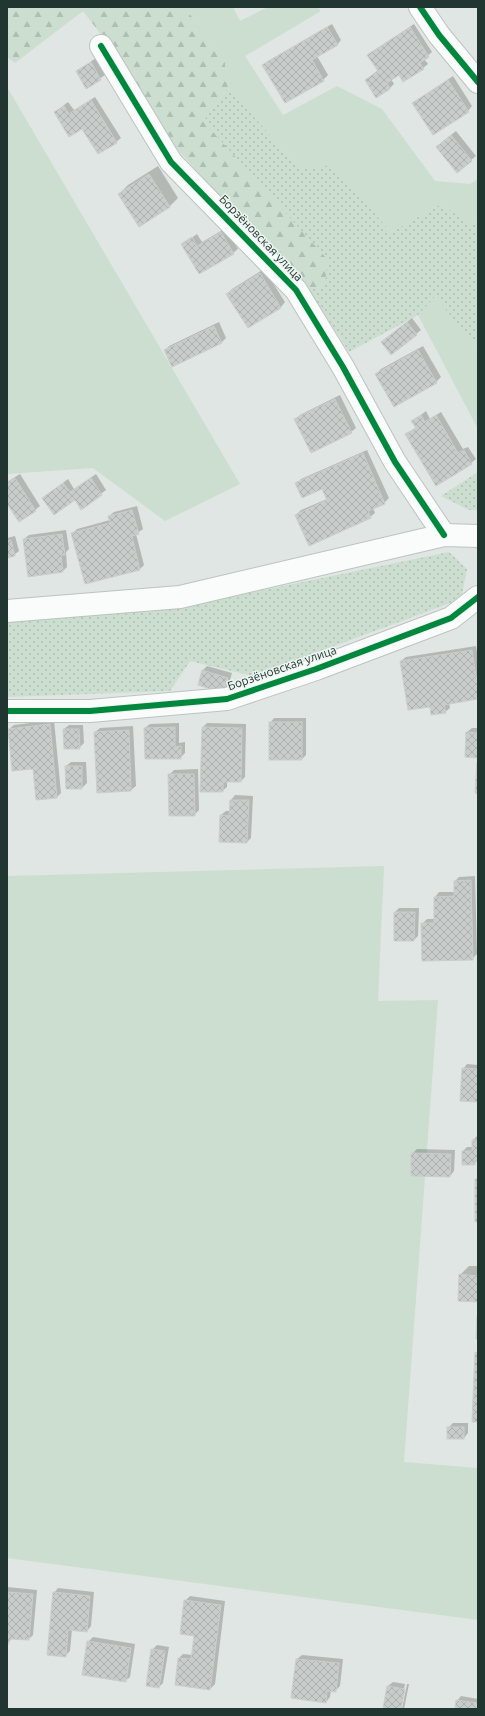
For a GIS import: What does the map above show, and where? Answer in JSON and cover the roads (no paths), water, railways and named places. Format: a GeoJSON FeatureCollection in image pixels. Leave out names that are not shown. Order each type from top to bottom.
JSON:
{"type":"FeatureCollection","features":[{"type":"Feature","properties":{"kind":"street"},"geometry":{"type":"LineString","coordinates":[[420,7],[439,35],[478,82]]}},
{"type":"Feature","properties":{"kind":"street","name":"Борзёновская улица"},"geometry":{"type":"LineString","coordinates":[[101,46],[170,162],[296,290],[343,367],[395,462],[444,535]]}},
{"type":"Feature","properties":{"kind":"street"},"geometry":{"type":"LineString","coordinates":[[7,611],[180,597],[444,535],[478,536]]}},
{"type":"Feature","properties":{"kind":"street","name":"Борзёновская улица"},"geometry":{"type":"LineString","coordinates":[[7,711],[90,711],[227,699],[316,669],[451,618],[478,597]]}}]}
